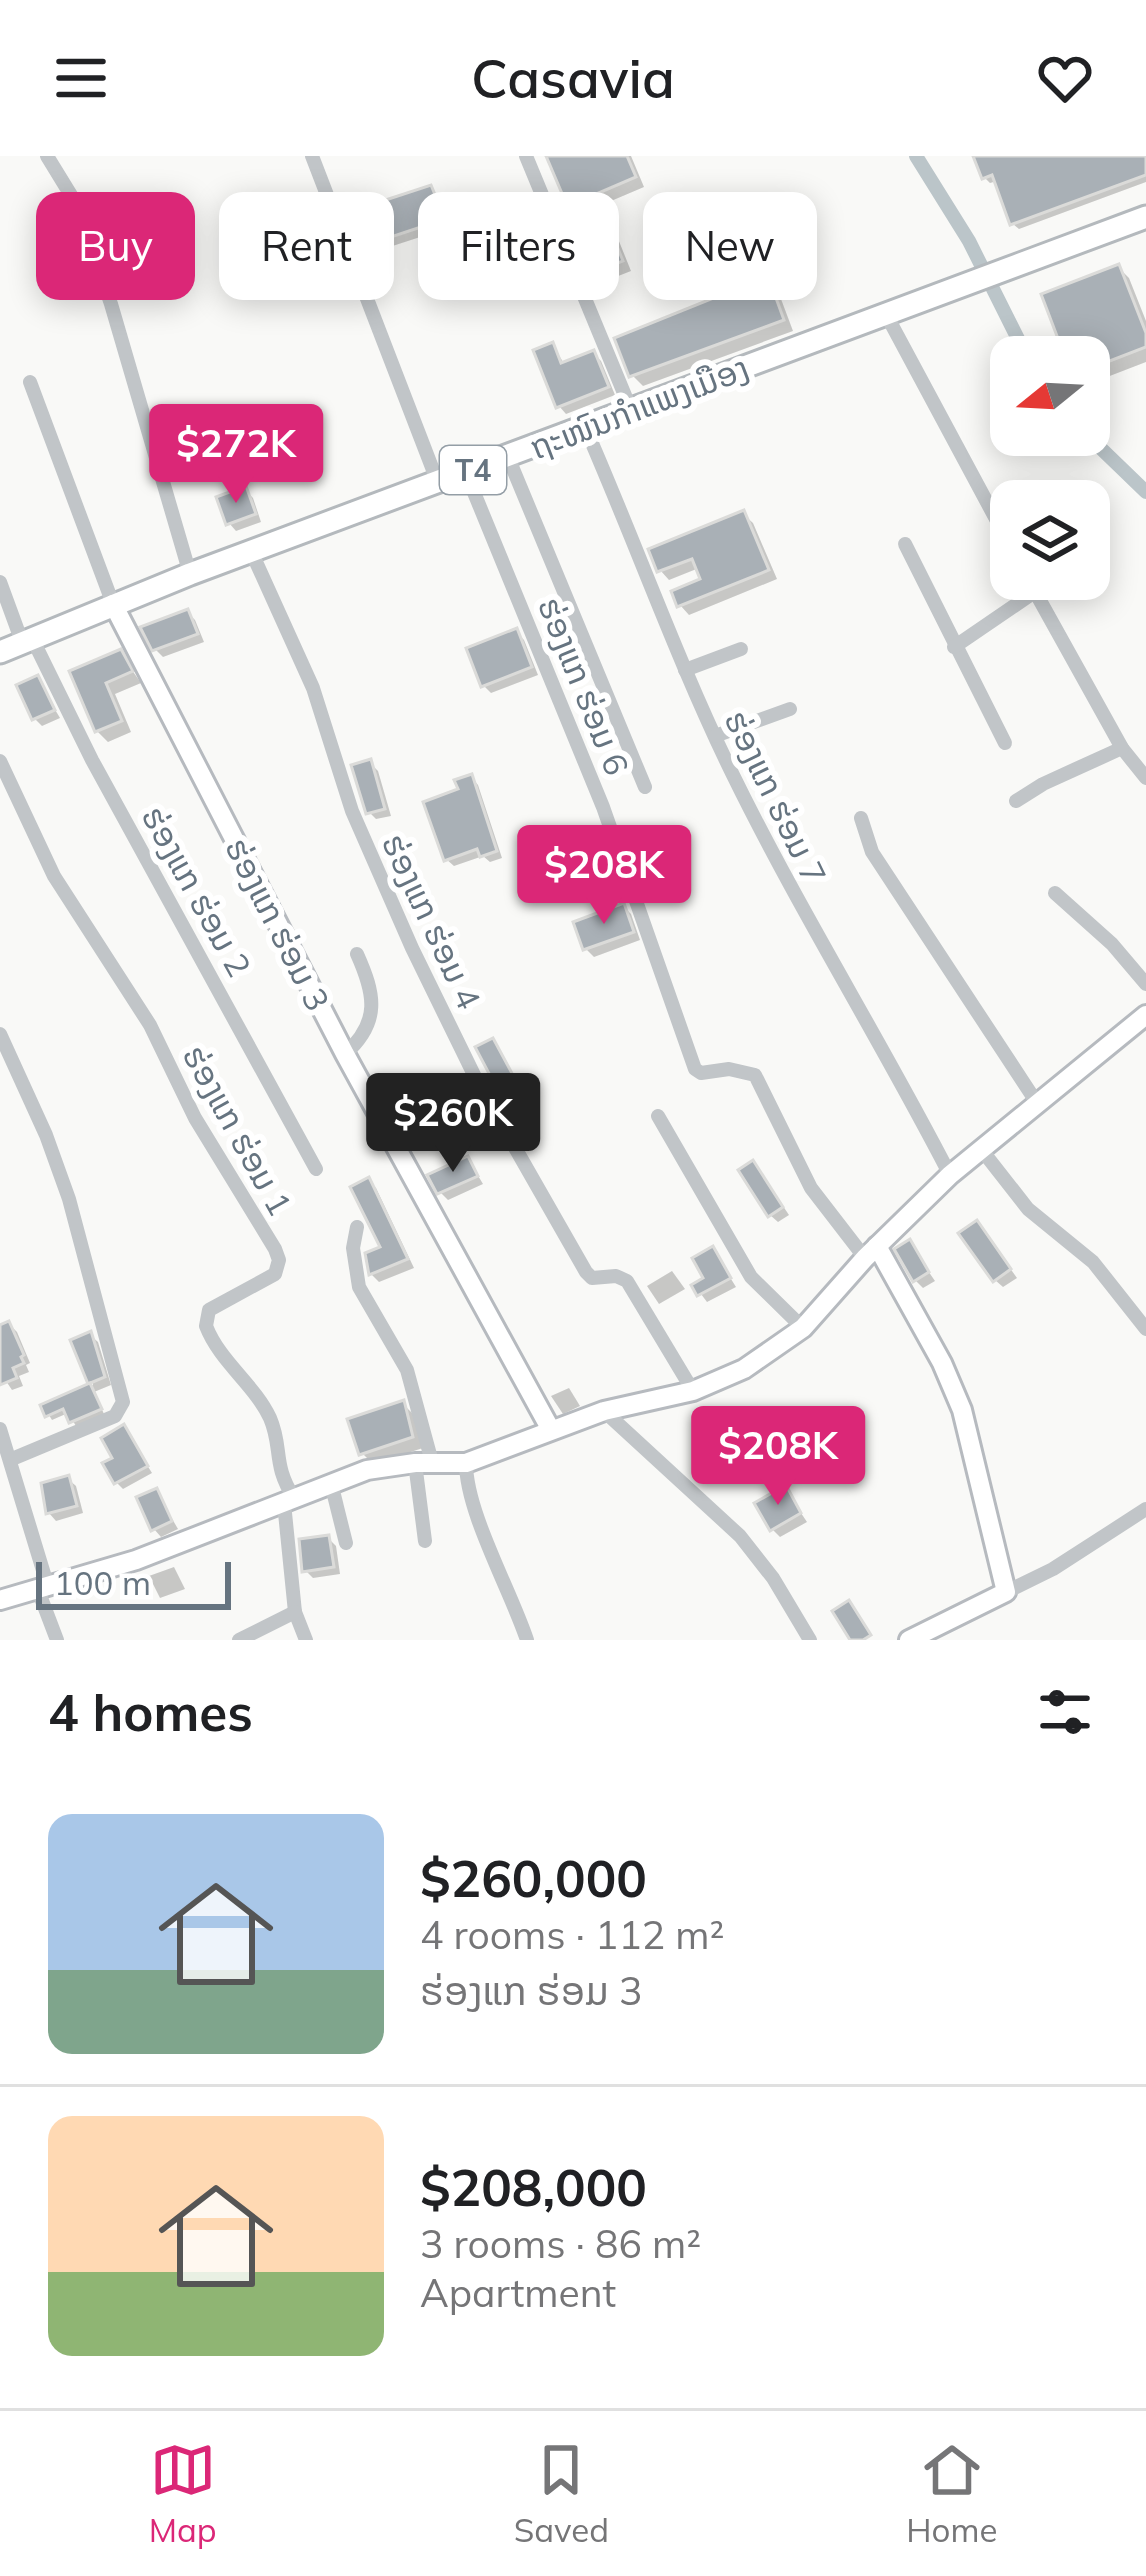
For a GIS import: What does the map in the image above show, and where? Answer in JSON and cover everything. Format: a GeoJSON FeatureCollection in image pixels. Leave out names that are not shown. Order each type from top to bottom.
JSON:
{"type":"FeatureCollection","features":[{"type":"Feature","properties":{"kind":"main road","name":"ຖະໜົນກຳແພງເມືອງ"},"geometry":{"type":"LineString","coordinates":[[0,652],[190,574],[1146,217]]}},
{"type":"Feature","properties":{"kind":"street"},"geometry":{"type":"LineString","coordinates":[[47,156],[77,205],[111,304],[190,574]]}},
{"type":"Feature","properties":{"kind":"street"},"geometry":{"type":"LineString","coordinates":[[312,156],[438,483]]}},
{"type":"Feature","properties":{"kind":"street"},"geometry":{"type":"LineString","coordinates":[[526,156],[631,410]]}},
{"type":"Feature","properties":{"kind":"street"},"geometry":{"type":"LineString","coordinates":[[886,316],[990,508]]}},
{"type":"Feature","properties":{"kind":"street"},"geometry":{"type":"LineString","coordinates":[[30,382],[113,604]]}},
{"type":"Feature","properties":{"kind":"street","name":"ຮ່ອງແກ ຮ່ອມ 7"},"geometry":{"type":"LineString","coordinates":[[586,427],[715,736],[795,900],[902,1082],[950,1175]]}},
{"type":"Feature","properties":{"kind":"street"},"geometry":{"type":"LineString","coordinates":[[508,457],[645,788]]}},
{"type":"Feature","properties":{"kind":"street","name":"ຮ່ອງແກ ຮ່ອມ 6"},"geometry":{"type":"LineString","coordinates":[[466,472],[603,807],[695,1069],[701,1073],[742,1070],[755,1075],[811,1188],[872,1252]]}},
{"type":"Feature","properties":{"kind":"street"},"geometry":{"type":"LineString","coordinates":[[905,544],[1005,742]]}},
{"type":"Feature","properties":{"kind":"street","name":"ຮ່ອງແກ ຮ່ອມ 4"},"geometry":{"type":"LineString","coordinates":[[251,551],[313,688],[352,811],[477,1081],[586,1273],[592,1278],[616,1276],[627,1281],[693,1391]]}},
{"type":"Feature","properties":{"kind":"street","name":"ຮ່ອງແກ ຮ່ອມ 2"},"geometry":{"type":"LineString","coordinates":[[0,582],[27,640],[316,1169]]}},
{"type":"Feature","properties":{"kind":"street"},"geometry":{"type":"LineString","coordinates":[[954,646],[1013,600]]}},
{"type":"Feature","properties":{"kind":"street"},"geometry":{"type":"LineString","coordinates":[[1040,600],[1122,748],[1146,778]]}},
{"type":"Feature","properties":{"kind":"street","name":"ຮ່ອງແກ ຮ່ອມ 3"},"geometry":{"type":"LineString","coordinates":[[113,604],[346,1054],[550,1430]]}},
{"type":"Feature","properties":{"kind":"street"},"geometry":{"type":"LineString","coordinates":[[685,670],[741,650]]}},
{"type":"Feature","properties":{"kind":"street"},"geometry":{"type":"LineString","coordinates":[[715,736],[790,709]]}},
{"type":"Feature","properties":{"kind":"street"},"geometry":{"type":"LineString","coordinates":[[1016,802],[1043,784],[1122,748]]}},
{"type":"Feature","properties":{"kind":"street","name":"ຮ່ອງແກ ຮ່ອມ 1"},"geometry":{"type":"LineString","coordinates":[[0,760],[54,876],[150,1024],[195,1118],[275,1249],[279,1260],[275,1274],[209,1310],[206,1326],[272,1423],[277,1463],[289,1501]]}},
{"type":"Feature","properties":{"kind":"street"},"geometry":{"type":"LineString","coordinates":[[861,818],[872,852],[1037,1103]]}},
{"type":"Feature","properties":{"kind":"street"},"geometry":{"type":"LineString","coordinates":[[1055,893],[1112,944],[1146,984]]}},
{"type":"Feature","properties":{"kind":"street"},"geometry":{"type":"LineString","coordinates":[[346,1054],[364,1036],[371,1011],[371,986],[357,954]]}},
{"type":"Feature","properties":{"kind":"street"},"geometry":{"type":"LineString","coordinates":[[0,1600],[136,1560],[380,1467],[466,1463],[604,1412],[693,1391],[744,1369],[803,1328],[950,1175],[1146,1015]]}},
{"type":"Feature","properties":{"kind":"street"},"geometry":{"type":"LineString","coordinates":[[0,1034],[69,1199],[123,1402],[115,1416],[12,1459]]}},
{"type":"Feature","properties":{"kind":"street"},"geometry":{"type":"LineString","coordinates":[[658,1116],[751,1276],[803,1328]]}},
{"type":"Feature","properties":{"kind":"street"},"geometry":{"type":"LineString","coordinates":[[981,1149],[1028,1209],[1093,1262],[1146,1330]]}},
{"type":"Feature","properties":{"kind":"street"},"geometry":{"type":"LineString","coordinates":[[357,1227],[352,1248],[359,1286],[407,1370],[424,1462],[425,1540]]}},
{"type":"Feature","properties":{"kind":"street"},"geometry":{"type":"LineString","coordinates":[[872,1252],[958,1398],[1006,1592]]}},
{"type":"Feature","properties":{"kind":"street"},"geometry":{"type":"LineString","coordinates":[[604,1412],[740,1536],[773,1578],[810,1640]]}},
{"type":"Feature","properties":{"kind":"street"},"geometry":{"type":"LineString","coordinates":[[0,1429],[12,1459],[57,1640]]}},
{"type":"Feature","properties":{"kind":"street"},"geometry":{"type":"LineString","coordinates":[[466,1463],[472,1504],[527,1640]]}},
{"type":"Feature","properties":{"kind":"street"},"geometry":{"type":"LineString","coordinates":[[331,1483],[346,1543]]}},
{"type":"Feature","properties":{"kind":"street"},"geometry":{"type":"LineString","coordinates":[[289,1501],[295,1612],[306,1640]]}},
{"type":"Feature","properties":{"kind":"street"},"geometry":{"type":"LineString","coordinates":[[909,1640],[1054,1570],[1146,1508]]}},
{"type":"Feature","properties":{"kind":"street"},"geometry":{"type":"LineString","coordinates":[[239,1640],[295,1612]]}},
{"type":"Feature","properties":{"kind":"building"},"geometry":{"type":"Polygon","coordinates":[[[546,156],[627,156],[636,177],[601,192],[561,192],[546,156]]]}},
{"type":"Feature","properties":{"kind":"building"},"geometry":{"type":"Polygon","coordinates":[[[973,156],[1146,156],[1146,175],[1010,225],[992,175],[982,179],[973,156]]]}},
{"type":"Feature","properties":{"kind":"building"},"geometry":{"type":"Polygon","coordinates":[[[431,185],[434,192],[418,192],[418,228],[394,236],[394,197],[431,185]]]}},
{"type":"Feature","properties":{"kind":"building"},"geometry":{"type":"Polygon","coordinates":[[[1119,264],[1146,333],[1146,347],[1110,361],[1110,336],[1057,336],[1041,294],[1119,264]]]}},
{"type":"Feature","properties":{"kind":"building"},"geometry":{"type":"Polygon","coordinates":[[[708,300],[777,300],[784,320],[629,377],[614,338],[708,300]]]}},
{"type":"Feature","properties":{"kind":"building"},"geometry":{"type":"Polygon","coordinates":[[[553,342],[561,363],[594,350],[609,387],[556,408],[533,350],[553,342]]]}},
{"type":"Feature","properties":{"kind":"building"},"geometry":{"type":"Polygon","coordinates":[[[246,486],[256,514],[226,525],[216,497],[246,486]]]}},
{"type":"Feature","properties":{"kind":"building"},"geometry":{"type":"Polygon","coordinates":[[[744,510],[769,570],[677,607],[671,591],[700,579],[692,559],[657,572],[648,549],[744,510]]]}},
{"type":"Feature","properties":{"kind":"building"},"geometry":{"type":"Polygon","coordinates":[[[188,609],[198,634],[152,651],[140,627],[188,609]]]}},
{"type":"Feature","properties":{"kind":"building"},"geometry":{"type":"Polygon","coordinates":[[[517,628],[532,667],[481,687],[466,648],[517,628]]]}},
{"type":"Feature","properties":{"kind":"building"},"geometry":{"type":"Polygon","coordinates":[[[121,649],[133,671],[106,683],[122,721],[95,732],[69,671],[121,649]]]}},
{"type":"Feature","properties":{"kind":"building"},"geometry":{"type":"Polygon","coordinates":[[[38,675],[55,710],[32,720],[16,685],[38,675]]]}},
{"type":"Feature","properties":{"kind":"building"},"geometry":{"type":"Polygon","coordinates":[[[371,759],[385,809],[366,814],[351,765],[371,759]]]}},
{"type":"Feature","properties":{"kind":"building"},"geometry":{"type":"Polygon","coordinates":[[[472,774],[497,851],[480,857],[477,849],[444,861],[423,802],[458,789],[454,780],[472,774]]]}},
{"type":"Feature","properties":{"kind":"building"},"geometry":{"type":"Polygon","coordinates":[[[624,903],[634,932],[583,950],[573,922],[624,903]]]}},
{"type":"Feature","properties":{"kind":"building"},"geometry":{"type":"Polygon","coordinates":[[[493,1038],[522,1092],[504,1102],[475,1047],[493,1038]]]}},
{"type":"Feature","properties":{"kind":"building"},"geometry":{"type":"Polygon","coordinates":[[[468,1156],[478,1176],[437,1194],[427,1175],[468,1156]]]}},
{"type":"Feature","properties":{"kind":"building"},"geometry":{"type":"Polygon","coordinates":[[[753,1160],[783,1207],[768,1217],[738,1170],[753,1160]]]}},
{"type":"Feature","properties":{"kind":"building"},"geometry":{"type":"Polygon","coordinates":[[[369,1177],[408,1259],[369,1275],[365,1253],[380,1247],[350,1187],[369,1177]]]}},
{"type":"Feature","properties":{"kind":"building"},"geometry":{"type":"Polygon","coordinates":[[[977,1220],[1011,1269],[993,1282],[958,1233],[977,1220]]]}},
{"type":"Feature","properties":{"kind":"building"},"geometry":{"type":"Polygon","coordinates":[[[910,1239],[929,1272],[913,1282],[894,1249],[910,1239]]]}},
{"type":"Feature","properties":{"kind":"building"},"geometry":{"type":"Polygon","coordinates":[[[713,1246],[731,1278],[697,1296],[691,1285],[703,1278],[692,1258],[713,1246]]]}},
{"type":"Feature","properties":{"kind":"building"},"geometry":{"type":"Polygon","coordinates":[[[9,1321],[24,1363],[13,1368],[17,1378],[0,1385],[0,1325],[9,1321]]]}},
{"type":"Feature","properties":{"kind":"building"},"geometry":{"type":"Polygon","coordinates":[[[91,1331],[105,1377],[88,1384],[70,1340],[91,1331]]]}},
{"type":"Feature","properties":{"kind":"building"},"geometry":{"type":"Polygon","coordinates":[[[90,1383],[102,1409],[69,1423],[63,1409],[45,1417],[40,1405],[90,1383]]]}},
{"type":"Feature","properties":{"kind":"building"},"geometry":{"type":"Polygon","coordinates":[[[404,1400],[413,1437],[359,1455],[347,1419],[404,1400]]]}},
{"type":"Feature","properties":{"kind":"building"},"geometry":{"type":"Polygon","coordinates":[[[124,1424],[148,1466],[114,1484],[102,1463],[112,1458],[101,1438],[124,1424]]]}},
{"type":"Feature","properties":{"kind":"building"},"geometry":{"type":"Polygon","coordinates":[[[69,1475],[77,1506],[46,1514],[41,1483],[69,1475]]]}},
{"type":"Feature","properties":{"kind":"building"},"geometry":{"type":"Polygon","coordinates":[[[786,1485],[801,1513],[770,1531],[754,1503],[786,1485]]]}},
{"type":"Feature","properties":{"kind":"building"},"geometry":{"type":"Polygon","coordinates":[[[157,1488],[172,1521],[151,1531],[136,1497],[157,1488]]]}},
{"type":"Feature","properties":{"kind":"building"},"geometry":{"type":"Polygon","coordinates":[[[329,1535],[334,1567],[302,1572],[299,1539],[329,1535]]]}},
{"type":"Feature","properties":{"kind":"building"},"geometry":{"type":"Polygon","coordinates":[[[849,1600],[871,1635],[863,1640],[850,1640],[832,1611],[849,1600]]]}},
{"type":"Feature","properties":{"kind":"waterway"},"geometry":{"type":"LineString","coordinates":[[916,156],[969,241],[1016,336]]}},
{"type":"Feature","properties":{"kind":"waterway"},"geometry":{"type":"LineString","coordinates":[[1109,456],[1146,492]]}}]}
